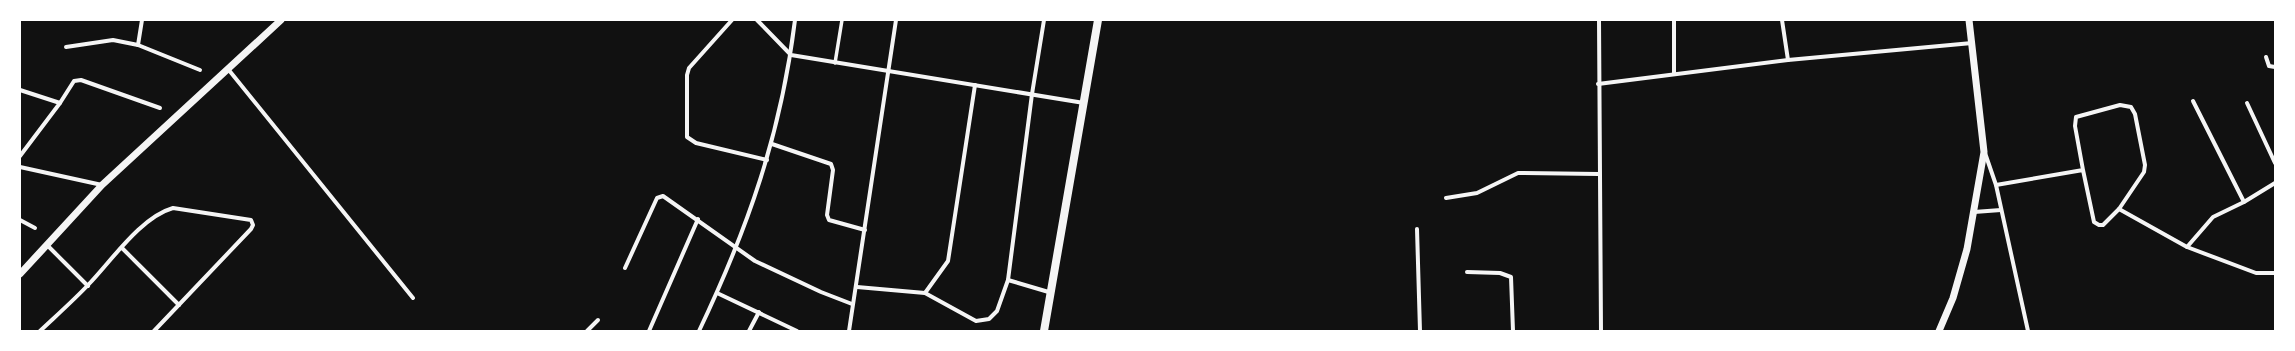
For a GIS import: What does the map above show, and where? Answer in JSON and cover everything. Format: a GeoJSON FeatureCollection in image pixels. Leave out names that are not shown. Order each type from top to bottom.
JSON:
{"type":"FeatureCollection","features":[{"type":"Feature","properties":{"kind":"main road"},"geometry":{"type":"LineString","coordinates":[[1044,331],[1052,293],[1098,20]]}},
{"type":"Feature","properties":{"kind":"street"},"geometry":{"type":"LineString","coordinates":[[138,45],[142,20]]}},
{"type":"Feature","properties":{"kind":"street"},"geometry":{"type":"LineString","coordinates":[[20,274],[102,185],[227,68],[281,20]]}},
{"type":"Feature","properties":{"kind":"street"},"geometry":{"type":"LineString","coordinates":[[732,20],[689,68],[687,75],[687,137],[696,143],[767,160]]}},
{"type":"Feature","properties":{"kind":"street"},"geometry":{"type":"LineString","coordinates":[[757,20],[791,55],[1084,103]]}},
{"type":"Feature","properties":{"kind":"street"},"geometry":{"type":"LineString","coordinates":[[699,331],[737,248],[772,144],[791,55],[795,20]]}},
{"type":"Feature","properties":{"kind":"street"},"geometry":{"type":"LineString","coordinates":[[835,63],[842,20]]}},
{"type":"Feature","properties":{"kind":"street"},"geometry":{"type":"LineString","coordinates":[[849,331],[852,304],[857,287],[896,20]]}},
{"type":"Feature","properties":{"kind":"street"},"geometry":{"type":"LineString","coordinates":[[857,287],[925,294],[976,321],[989,319],[997,311],[1008,280],[1032,94],[1044,20]]}},
{"type":"Feature","properties":{"kind":"street"},"geometry":{"type":"LineString","coordinates":[[1599,20],[1598,84],[1601,331]]}},
{"type":"Feature","properties":{"kind":"street"},"geometry":{"type":"LineString","coordinates":[[1674,20],[1674,74]]}},
{"type":"Feature","properties":{"kind":"street"},"geometry":{"type":"LineString","coordinates":[[1782,20],[1788,60]]}},
{"type":"Feature","properties":{"kind":"street"},"geometry":{"type":"LineString","coordinates":[[1969,20],[1984,152],[1996,185],[2028,331]]}},
{"type":"Feature","properties":{"kind":"street"},"geometry":{"type":"LineString","coordinates":[[66,47],[113,40],[138,45],[200,70]]}},
{"type":"Feature","properties":{"kind":"street"},"geometry":{"type":"LineString","coordinates":[[1598,84],[1788,60],[1972,43]]}},
{"type":"Feature","properties":{"kind":"street"},"geometry":{"type":"LineString","coordinates":[[2266,58],[2269,66],[2275,67]]}},
{"type":"Feature","properties":{"kind":"street"},"geometry":{"type":"LineString","coordinates":[[227,68],[413,298]]}},
{"type":"Feature","properties":{"kind":"street"},"geometry":{"type":"LineString","coordinates":[[20,156],[60,103],[74,81],[81,80],[160,108]]}},
{"type":"Feature","properties":{"kind":"street"},"geometry":{"type":"LineString","coordinates":[[925,294],[948,261],[975,85]]}},
{"type":"Feature","properties":{"kind":"street"},"geometry":{"type":"LineString","coordinates":[[20,90],[60,103]]}},
{"type":"Feature","properties":{"kind":"street"},"geometry":{"type":"LineString","coordinates":[[2193,101],[2244,202]]}},
{"type":"Feature","properties":{"kind":"street"},"geometry":{"type":"LineString","coordinates":[[2247,103],[2275,163]]}},
{"type":"Feature","properties":{"kind":"street"},"geometry":{"type":"LineString","coordinates":[[2120,105],[2131,107],[2135,114],[2145,165],[2139,181],[2119,209],[2104,225],[2099,225],[2094,222],[2083,170],[2075,126],[2076,117],[2120,105]]}},
{"type":"Feature","properties":{"kind":"street"},"geometry":{"type":"LineString","coordinates":[[772,144],[831,164],[834,170],[827,216],[829,220],[865,230]]}},
{"type":"Feature","properties":{"kind":"street"},"geometry":{"type":"LineString","coordinates":[[1939,331],[1960,278],[1974,212],[1984,152]]}},
{"type":"Feature","properties":{"kind":"street"},"geometry":{"type":"LineString","coordinates":[[20,167],[102,185]]}},
{"type":"Feature","properties":{"kind":"street"},"geometry":{"type":"LineString","coordinates":[[1996,185],[2083,170]]}},
{"type":"Feature","properties":{"kind":"street"},"geometry":{"type":"LineString","coordinates":[[1446,198],[1477,193],[1518,174],[1600,174]]}},
{"type":"Feature","properties":{"kind":"street"},"geometry":{"type":"LineString","coordinates":[[2187,247],[2213,217],[2244,202],[2275,183]]}},
{"type":"Feature","properties":{"kind":"street"},"geometry":{"type":"LineString","coordinates":[[625,268],[657,198],[663,196],[698,219],[755,261],[788,277],[852,304]]}},
{"type":"Feature","properties":{"kind":"street"},"geometry":{"type":"LineString","coordinates":[[40,331],[88,286],[148,221],[173,208],[251,220],[253,225],[251,229],[154,331]]}},
{"type":"Feature","properties":{"kind":"street"},"geometry":{"type":"LineString","coordinates":[[2119,209],[2187,247],[2256,274],[2275,273]]}},
{"type":"Feature","properties":{"kind":"street"},"geometry":{"type":"LineString","coordinates":[[1974,212],[2001,210]]}},
{"type":"Feature","properties":{"kind":"street"},"geometry":{"type":"LineString","coordinates":[[648,331],[698,219]]}},
{"type":"Feature","properties":{"kind":"street"},"geometry":{"type":"LineString","coordinates":[[20,220],[35,228]]}},
{"type":"Feature","properties":{"kind":"street"},"geometry":{"type":"LineString","coordinates":[[1417,230],[1420,331]]}},
{"type":"Feature","properties":{"kind":"street"},"geometry":{"type":"LineString","coordinates":[[47,245],[88,286]]}},
{"type":"Feature","properties":{"kind":"street"},"geometry":{"type":"LineString","coordinates":[[122,248],[179,305]]}},
{"type":"Feature","properties":{"kind":"street"},"geometry":{"type":"LineString","coordinates":[[1467,272],[1504,273],[1511,277],[1513,331]]}},
{"type":"Feature","properties":{"kind":"street"},"geometry":{"type":"LineString","coordinates":[[1008,280],[1052,293]]}},
{"type":"Feature","properties":{"kind":"street"},"geometry":{"type":"LineString","coordinates":[[717,294],[759,312],[795,331]]}},
{"type":"Feature","properties":{"kind":"street"},"geometry":{"type":"LineString","coordinates":[[749,331],[759,312]]}},
{"type":"Feature","properties":{"kind":"street"},"geometry":{"type":"LineString","coordinates":[[587,331],[598,320]]}}]}
